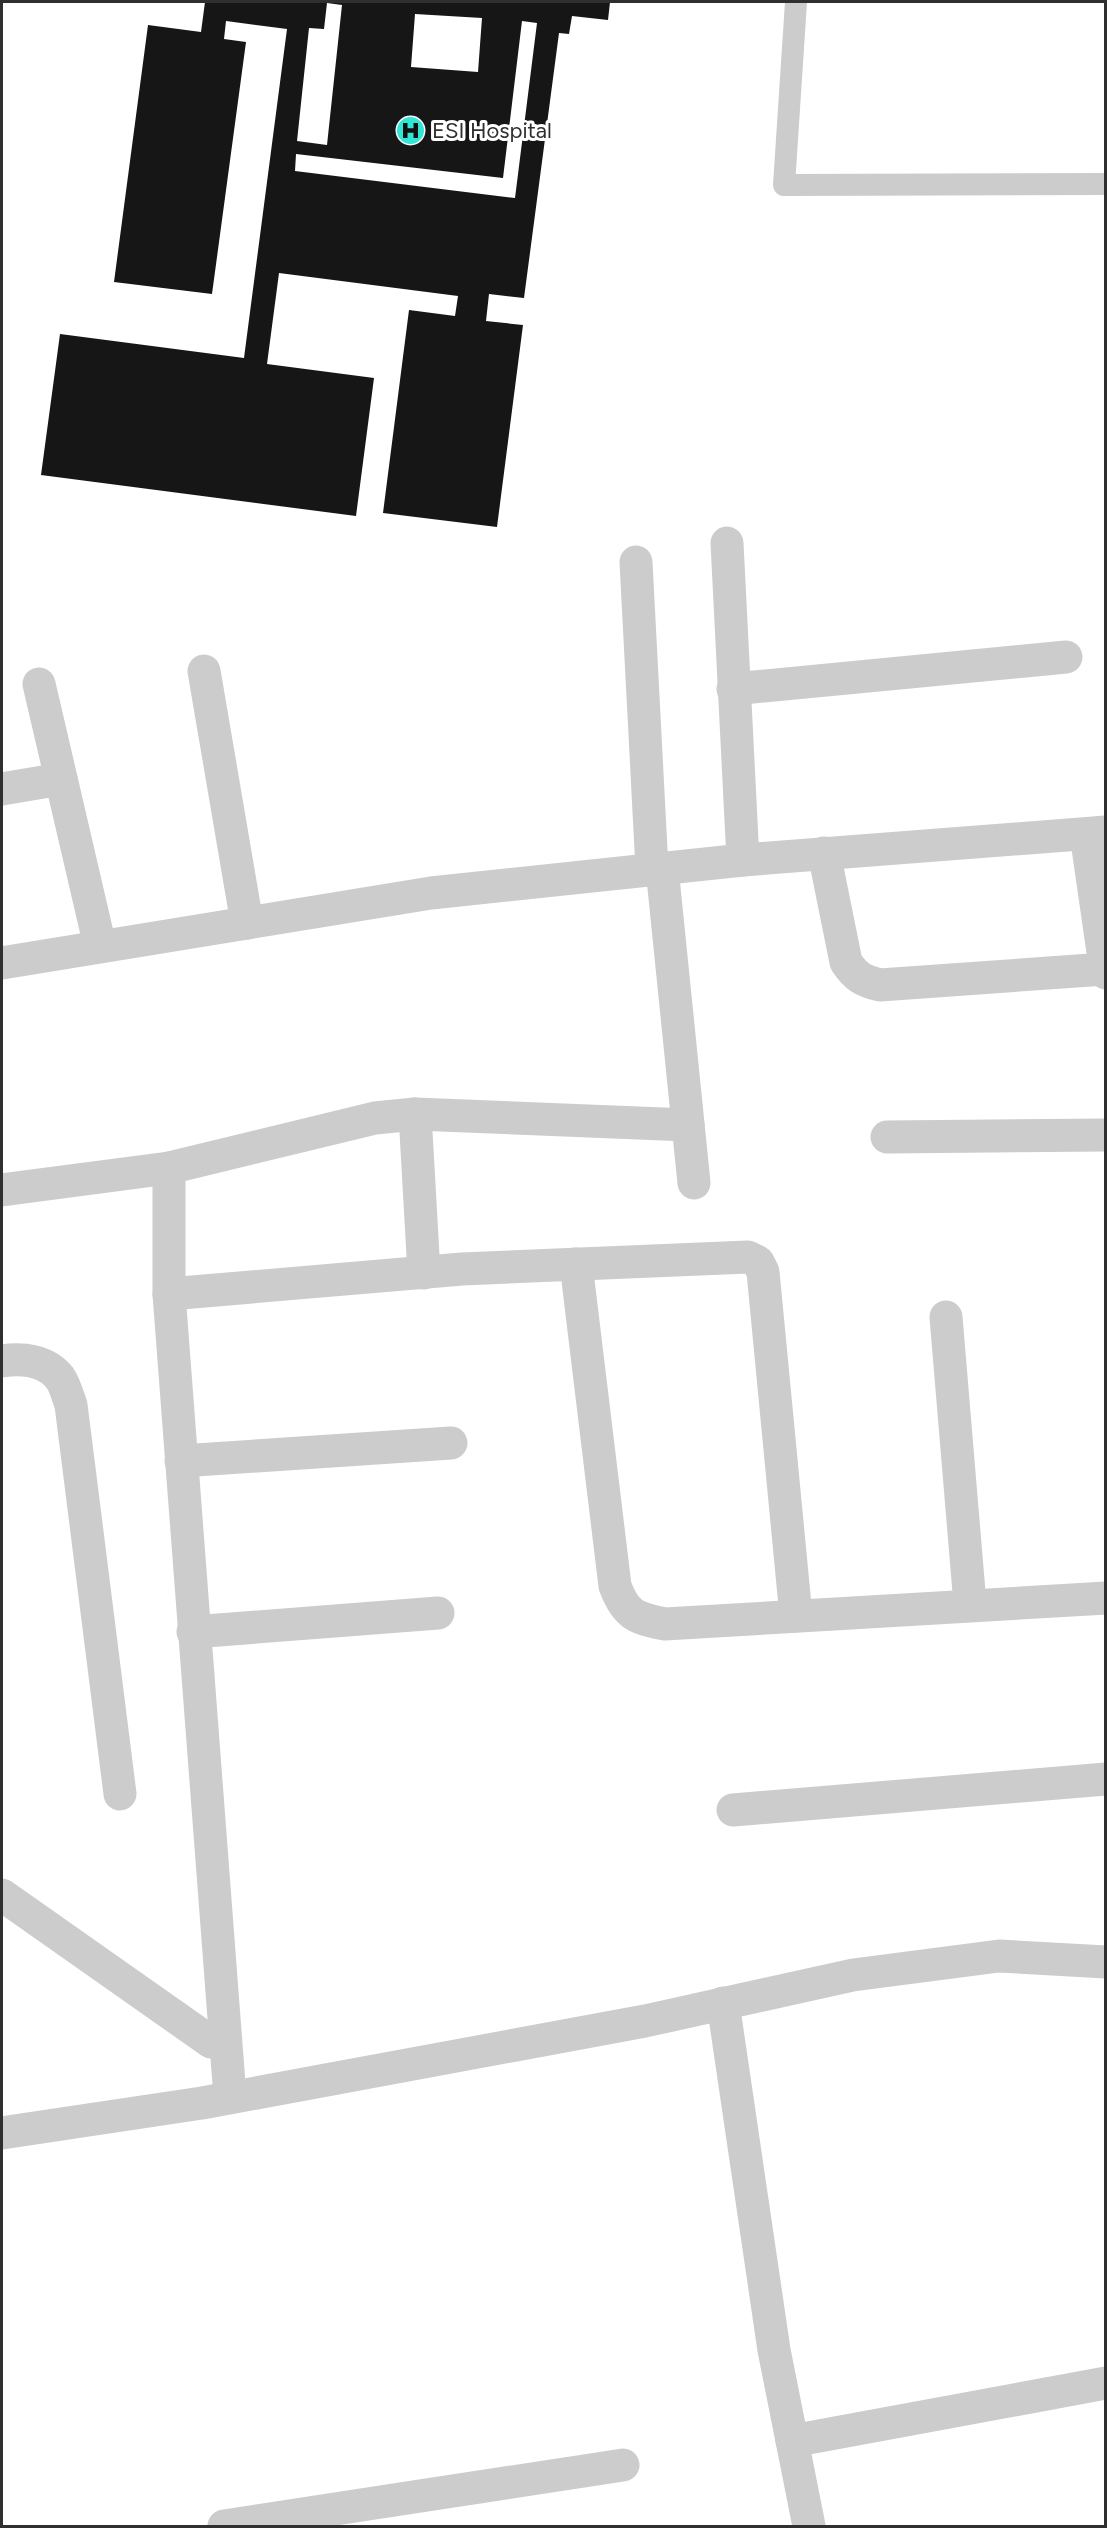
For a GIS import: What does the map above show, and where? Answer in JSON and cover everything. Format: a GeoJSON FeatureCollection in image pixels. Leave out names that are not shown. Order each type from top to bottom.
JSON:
{"type":"FeatureCollection","features":[{"type":"Feature","properties":{"kind":"street"},"geometry":{"type":"LineString","coordinates":[[727,543],[742,860]]}},
{"type":"Feature","properties":{"kind":"street"},"geometry":{"type":"LineString","coordinates":[[636,562],[657,868],[694,1183]]}},
{"type":"Feature","properties":{"kind":"street"},"geometry":{"type":"LineString","coordinates":[[733,689],[1066,657]]}},
{"type":"Feature","properties":{"kind":"street"},"geometry":{"type":"LineString","coordinates":[[204,672],[247,923]]}},
{"type":"Feature","properties":{"kind":"street"},"geometry":{"type":"LineString","coordinates":[[39,684],[100,946]]}},
{"type":"Feature","properties":{"kind":"street"},"geometry":{"type":"LineString","coordinates":[[2,789],[61,779]]}},
{"type":"Feature","properties":{"kind":"street"},"geometry":{"type":"LineString","coordinates":[[2,963],[431,893],[742,860],[824,853],[1096,833],[1105,971],[880,985],[865,981],[855,975],[846,962],[824,853]]}},
{"type":"Feature","properties":{"kind":"street"},"geometry":{"type":"LineString","coordinates":[[2,1190],[169,1168],[375,1118],[415,1114],[688,1125]]}},
{"type":"Feature","properties":{"kind":"street"},"geometry":{"type":"LineString","coordinates":[[415,1114],[424,1273]]}},
{"type":"Feature","properties":{"kind":"street"},"geometry":{"type":"LineString","coordinates":[[887,1137],[1106,1134]]}},
{"type":"Feature","properties":{"kind":"street"},"geometry":{"type":"LineString","coordinates":[[169,1168],[169,1294],[230,2097]]}},
{"type":"Feature","properties":{"kind":"street"},"geometry":{"type":"LineString","coordinates":[[169,1294],[424,1273],[576,1264],[737,1256],[748,1257],[758,1262],[763,1272],[796,1616]]}},
{"type":"Feature","properties":{"kind":"street"},"geometry":{"type":"LineString","coordinates":[[576,1264],[615,1586],[622,1604],[637,1619],[665,1624],[970,1604],[1106,1598]]}},
{"type":"Feature","properties":{"kind":"street"},"geometry":{"type":"LineString","coordinates":[[946,1317],[970,1604]]}},
{"type":"Feature","properties":{"kind":"street"},"geometry":{"type":"LineString","coordinates":[[2,1361],[19,1359],[42,1364],[60,1378],[71,1405],[120,1794]]}},
{"type":"Feature","properties":{"kind":"street"},"geometry":{"type":"LineString","coordinates":[[181,1461],[451,1443]]}},
{"type":"Feature","properties":{"kind":"street"},"geometry":{"type":"LineString","coordinates":[[193,1632],[438,1613]]}},
{"type":"Feature","properties":{"kind":"street"},"geometry":{"type":"LineString","coordinates":[[733,1810],[1106,1779]]}},
{"type":"Feature","properties":{"kind":"street"},"geometry":{"type":"LineString","coordinates":[[2,1895],[211,2042],[225,2042]]}},
{"type":"Feature","properties":{"kind":"street"},"geometry":{"type":"LineString","coordinates":[[2,2133],[230,2097],[645,2021],[853,1975],[999,1956],[1106,1962]]}},
{"type":"Feature","properties":{"kind":"street"},"geometry":{"type":"LineString","coordinates":[[723,2003],[774,2350],[809,2526]]}},
{"type":"Feature","properties":{"kind":"street"},"geometry":{"type":"LineString","coordinates":[[792,2441],[1106,2383]]}},
{"type":"Feature","properties":{"kind":"street"},"geometry":{"type":"LineString","coordinates":[[224,2526],[261,2523],[623,2465]]}},
{"type":"Feature","properties":{"kind":"lane"},"geometry":{"type":"LineString","coordinates":[[796,2],[784,185],[1106,184]]}},
{"type":"Feature","properties":{"kind":"building"},"geometry":{"type":"Polygon","coordinates":[[[205,2],[610,2],[608,20],[572,16],[569,34],[559,33],[524,298],[489,294],[486,321],[523,325],[497,527],[383,513],[409,310],[455,316],[458,296],[279,273],[267,364],[374,378],[356,516],[41,475],[60,334],[244,358],[287,29],[226,21],[224,39],[246,42],[212,294],[114,282],[148,25],[201,32],[205,2]],[[327,3],[324,29],[309,28],[297,141],[327,145],[342,5],[327,3]],[[415,14],[411,67],[478,72],[482,18],[415,14]],[[522,21],[503,178],[296,154],[295,171],[515,198],[537,23],[522,21]]]}},
{"type":"Feature","properties":{"kind":"place","name":"ESI Hospital"},"geometry":{"type":"Point","coordinates":[411,130]}}]}
